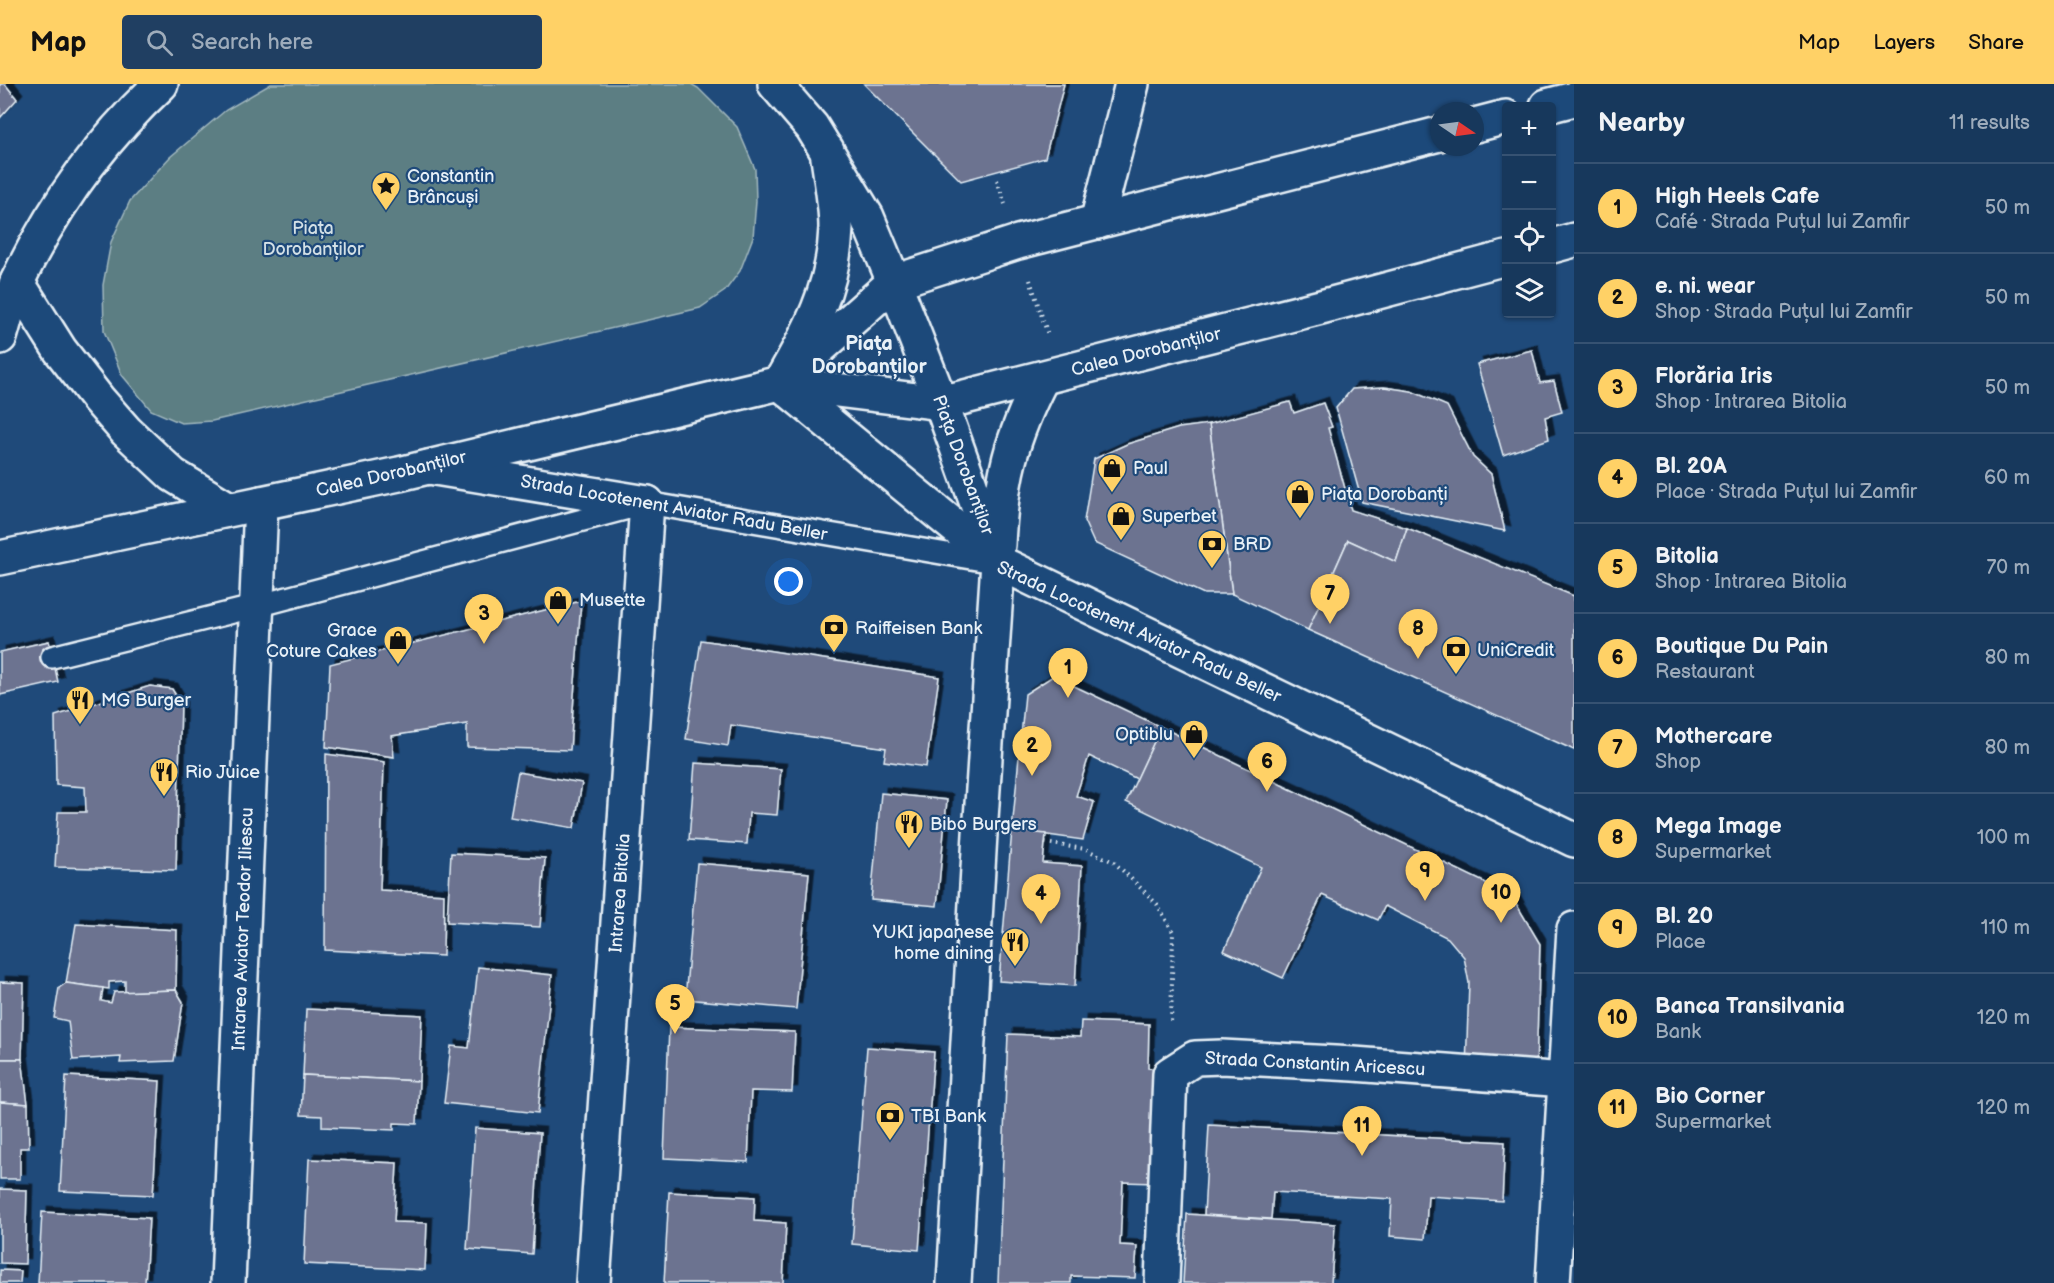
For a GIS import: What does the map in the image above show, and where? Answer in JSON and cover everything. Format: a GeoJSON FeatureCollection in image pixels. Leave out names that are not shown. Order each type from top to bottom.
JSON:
{"type":"FeatureCollection","features":[{"type":"Feature","properties":{"kind":"street"},"geometry":{"type":"LineString","coordinates":[[0,337],[9,279],[105,141],[160,84]]}},
{"type":"Feature","properties":{"kind":"street","name":"Piața Dorobanților"},"geometry":{"type":"LineString","coordinates":[[775,84],[812,127],[867,217],[941,403],[998,562]]}},
{"type":"Feature","properties":{"kind":"street"},"geometry":{"type":"LineString","coordinates":[[1097,222],[1132,84]]}},
{"type":"Feature","properties":{"kind":"street"},"geometry":{"type":"LineString","coordinates":[[1556,104],[1574,99]]}},
{"type":"Feature","properties":{"kind":"street"},"geometry":{"type":"LineString","coordinates":[[1484,123],[1502,118]]}},
{"type":"Feature","properties":{"kind":"street","name":"Calea Dorobanților"},"geometry":{"type":"LineString","coordinates":[[780,383],[894,282],[1018,242],[1430,136]]}},
{"type":"Feature","properties":{"kind":"street"},"geometry":{"type":"LineString","coordinates":[[827,150],[836,226],[833,260],[824,296],[808,335],[780,383],[998,562]]}},
{"type":"Feature","properties":{"kind":"street"},"geometry":{"type":"LineString","coordinates":[[1556,245],[1574,240]]}},
{"type":"Feature","properties":{"kind":"street","name":"Calea Dorobanților"},"geometry":{"type":"LineString","coordinates":[[0,558],[429,467],[780,383],[941,403],[1502,259]]}},
{"type":"Feature","properties":{"kind":"street"},"geometry":{"type":"LineString","coordinates":[[9,279],[60,350],[126,431],[173,475],[229,509]]}},
{"type":"Feature","properties":{"kind":"street"},"geometry":{"type":"LineString","coordinates":[[954,1283],[1000,501],[1012,446],[1025,411],[1052,376]]}},
{"type":"Feature","properties":{"kind":"street","name":"Strada Locotenent Aviator Radu Beller"},"geometry":{"type":"LineString","coordinates":[[429,467],[647,503]]}},
{"type":"Feature","properties":{"kind":"street","name":"Intrarea Aviator Teodor Iliescu"},"geometry":{"type":"LineString","coordinates":[[228,1283],[261,503]]}},
{"type":"Feature","properties":{"kind":"street","name":"Intrarea Bitolia"},"geometry":{"type":"LineString","coordinates":[[593,1283],[647,503]]}},
{"type":"Feature","properties":{"kind":"street","name":"Strada Locotenent Aviator Radu Beller"},"geometry":{"type":"LineString","coordinates":[[998,562],[1574,840]]}},
{"type":"Feature","properties":{"kind":"street"},"geometry":{"type":"LineString","coordinates":[[1553,1283],[1574,929]]}},
{"type":"Feature","properties":{"kind":"street","name":"Strada Constantin Aricescu"},"geometry":{"type":"LineString","coordinates":[[1170,1074],[1195,1058],[1222,1057],[1354,1064],[1565,1080]]}},
{"type":"Feature","properties":{"kind":"street"},"geometry":{"type":"LineString","coordinates":[[1162,1283],[1170,1074]]}},
{"type":"Feature","properties":{"kind":"lane","name":"Strada Locotenent Aviator Radu Beller"},"geometry":{"type":"LineString","coordinates":[[647,503],[998,562]]}},
{"type":"Feature","properties":{"kind":"lane"},"geometry":{"type":"LineString","coordinates":[[52,657],[257,606],[647,503]]}},
{"type":"Feature","properties":{"kind":"path"},"geometry":{"type":"LineString","coordinates":[[997,180],[1018,242],[1052,376]]}},
{"type":"Feature","properties":{"kind":"path"},"geometry":{"type":"LineString","coordinates":[[1045,843],[1085,849],[1114,862],[1157,904],[1173,932],[1170,1074]]}},
{"type":"Feature","properties":{"kind":"green space","name":"Piața Dorobanților"},"geometry":{"type":"Polygon","coordinates":[[[271,84],[691,84],[698,88],[737,127],[755,169],[756,201],[753,237],[740,271],[725,291],[700,308],[212,421],[181,423],[151,410],[122,375],[104,331],[103,285],[111,242],[130,201],[170,157],[226,110],[271,84]]]}},
{"type":"Feature","properties":{"kind":"building"},"geometry":{"type":"Polygon","coordinates":[[[0,84],[5,84],[17,99],[0,118],[0,84]]]}},
{"type":"Feature","properties":{"kind":"building"},"geometry":{"type":"Polygon","coordinates":[[[864,84],[1064,84],[1045,158],[961,181],[864,84]]]}},
{"type":"Feature","properties":{"kind":"building"},"geometry":{"type":"Polygon","coordinates":[[[1532,350],[1540,383],[1554,381],[1562,412],[1545,417],[1549,439],[1503,455],[1477,364],[1532,350]]]}},
{"type":"Feature","properties":{"kind":"building"},"geometry":{"type":"Polygon","coordinates":[[[1384,387],[1411,391],[1447,406],[1473,457],[1491,474],[1505,531],[1362,502],[1336,408],[1352,389],[1384,387]]]}},
{"type":"Feature","properties":{"kind":"building","name":"Piața Dorobanți"},"geometry":{"type":"Polygon","coordinates":[[[1290,402],[1294,413],[1323,403],[1332,427],[1328,428],[1351,510],[1407,528],[1396,562],[1348,540],[1308,630],[1232,594],[1209,424],[1290,402]]]}},
{"type":"Feature","properties":{"kind":"building"},"geometry":{"type":"Polygon","coordinates":[[[1209,424],[1232,594],[1204,594],[1094,543],[1084,521],[1094,459],[1127,444],[1179,428],[1209,424]]]}},
{"type":"Feature","properties":{"kind":"building"},"geometry":{"type":"Polygon","coordinates":[[[1407,528],[1574,596],[1574,750],[1308,630],[1348,540],[1396,562],[1407,528]]]}},
{"type":"Feature","properties":{"kind":"building"},"geometry":{"type":"Polygon","coordinates":[[[581,601],[570,750],[467,747],[467,724],[392,736],[394,757],[326,747],[330,664],[581,601]]]}},
{"type":"Feature","properties":{"kind":"building"},"geometry":{"type":"Polygon","coordinates":[[[701,640],[939,677],[926,767],[884,761],[886,748],[731,725],[728,746],[686,739],[701,640]]]}},
{"type":"Feature","properties":{"kind":"building"},"geometry":{"type":"Polygon","coordinates":[[[49,641],[58,682],[0,695],[0,652],[49,641]]]}},
{"type":"Feature","properties":{"kind":"building"},"geometry":{"type":"Polygon","coordinates":[[[1053,676],[1161,727],[1137,779],[1089,756],[1076,796],[1094,802],[1083,840],[1012,830],[1025,694],[1053,676]]]}},
{"type":"Feature","properties":{"kind":"building"},"geometry":{"type":"Polygon","coordinates":[[[150,686],[172,689],[181,704],[176,870],[55,867],[58,812],[86,812],[85,787],[56,785],[55,716],[150,686]]]}},
{"type":"Feature","properties":{"kind":"building"},"geometry":{"type":"Polygon","coordinates":[[[1161,727],[1511,895],[1540,944],[1536,1070],[1466,1068],[1469,983],[1464,957],[1448,938],[1385,906],[1378,920],[1322,895],[1283,978],[1224,951],[1261,867],[1126,802],[1161,727]]]}},
{"type":"Feature","properties":{"kind":"building"},"geometry":{"type":"Polygon","coordinates":[[[326,754],[384,762],[380,890],[444,894],[443,956],[325,950],[326,754]]]}},
{"type":"Feature","properties":{"kind":"building"},"geometry":{"type":"Polygon","coordinates":[[[695,763],[781,769],[777,815],[749,813],[747,844],[689,840],[695,763]]]}},
{"type":"Feature","properties":{"kind":"building"},"geometry":{"type":"Polygon","coordinates":[[[518,772],[582,783],[574,828],[510,817],[518,772]]]}},
{"type":"Feature","properties":{"kind":"building","name":"Bibo Burgers"},"geometry":{"type":"Polygon","coordinates":[[[881,793],[947,800],[937,906],[871,900],[881,793]]]}},
{"type":"Feature","properties":{"kind":"building"},"geometry":{"type":"Polygon","coordinates":[[[1012,830],[1046,834],[1043,863],[1082,866],[1075,986],[999,981],[1012,830]]]}},
{"type":"Feature","properties":{"kind":"building"},"geometry":{"type":"Polygon","coordinates":[[[451,853],[545,858],[540,927],[447,922],[451,853]]]}},
{"type":"Feature","properties":{"kind":"building"},"geometry":{"type":"Polygon","coordinates":[[[697,863],[809,873],[796,1009],[685,999],[697,863]]]}},
{"type":"Feature","properties":{"kind":"building"},"geometry":{"type":"Polygon","coordinates":[[[76,924],[177,930],[176,990],[125,992],[125,981],[109,982],[109,989],[66,983],[76,924]]]}},
{"type":"Feature","properties":{"kind":"building"},"geometry":{"type":"Polygon","coordinates":[[[478,967],[552,975],[538,1113],[444,1103],[451,1046],[469,1048],[478,967]]]}},
{"type":"Feature","properties":{"kind":"building"},"geometry":{"type":"Polygon","coordinates":[[[0,982],[24,983],[22,1059],[0,1059],[0,982]]]}},
{"type":"Feature","properties":{"kind":"building"},"geometry":{"type":"Polygon","coordinates":[[[66,983],[103,988],[101,1001],[111,1003],[114,992],[176,990],[183,1002],[174,1061],[120,1063],[121,1057],[73,1060],[68,1021],[54,1018],[59,988],[66,983]]]}},
{"type":"Feature","properties":{"kind":"building"},"geometry":{"type":"Polygon","coordinates":[[[306,1009],[422,1015],[419,1081],[303,1075],[306,1009]]]}},
{"type":"Feature","properties":{"kind":"building"},"geometry":{"type":"Polygon","coordinates":[[[1081,1021],[1149,1024],[1148,1068],[1159,1069],[1155,1183],[1123,1182],[1120,1245],[1137,1246],[1135,1278],[1071,1276],[1071,1283],[998,1283],[1008,1034],[1080,1037],[1081,1021]]]}},
{"type":"Feature","properties":{"kind":"building"},"geometry":{"type":"Polygon","coordinates":[[[669,1027],[795,1032],[792,1092],[751,1091],[748,1162],[664,1158],[669,1027]]]}},
{"type":"Feature","properties":{"kind":"building"},"geometry":{"type":"Polygon","coordinates":[[[867,1047],[934,1052],[919,1250],[852,1244],[867,1047]]]}},
{"type":"Feature","properties":{"kind":"building"},"geometry":{"type":"Polygon","coordinates":[[[0,1059],[22,1059],[28,1104],[0,1102],[0,1059]]]}},
{"type":"Feature","properties":{"kind":"building"},"geometry":{"type":"Polygon","coordinates":[[[303,1075],[419,1081],[417,1124],[394,1123],[394,1130],[322,1127],[322,1116],[301,1115],[303,1075]]]}},
{"type":"Feature","properties":{"kind":"building"},"geometry":{"type":"Polygon","coordinates":[[[66,1076],[160,1081],[153,1195],[60,1191],[66,1076]]]}},
{"type":"Feature","properties":{"kind":"building"},"geometry":{"type":"Polygon","coordinates":[[[0,1102],[28,1104],[29,1148],[20,1148],[20,1179],[0,1179],[0,1102]]]}},
{"type":"Feature","properties":{"kind":"building"},"geometry":{"type":"Polygon","coordinates":[[[1209,1125],[1505,1142],[1502,1201],[1428,1196],[1425,1239],[1390,1236],[1392,1199],[1273,1192],[1271,1219],[1204,1215],[1209,1125]]]}},
{"type":"Feature","properties":{"kind":"building"},"geometry":{"type":"Polygon","coordinates":[[[475,1128],[540,1133],[532,1254],[467,1249],[475,1128]]]}},
{"type":"Feature","properties":{"kind":"building"},"geometry":{"type":"Polygon","coordinates":[[[309,1159],[397,1163],[394,1222],[427,1223],[425,1270],[304,1264],[309,1159]]]}},
{"type":"Feature","properties":{"kind":"building"},"geometry":{"type":"Polygon","coordinates":[[[0,1189],[27,1190],[25,1264],[0,1263],[0,1189]]]}},
{"type":"Feature","properties":{"kind":"building"},"geometry":{"type":"Polygon","coordinates":[[[669,1192],[755,1197],[754,1221],[786,1223],[783,1283],[664,1283],[669,1192]]]}},
{"type":"Feature","properties":{"kind":"building"},"geometry":{"type":"Polygon","coordinates":[[[42,1212],[149,1218],[145,1283],[38,1283],[42,1212]]]}},
{"type":"Feature","properties":{"kind":"building"},"geometry":{"type":"Polygon","coordinates":[[[1187,1214],[1335,1224],[1331,1283],[1183,1283],[1187,1214]]]}},
{"type":"Feature","properties":{"kind":"building"},"geometry":{"type":"Polygon","coordinates":[[[0,1270],[21,1271],[20,1283],[0,1283],[0,1270]]]}},
{"type":"Feature","properties":{"kind":"place","name":"Constantin Brâncuși"},"geometry":{"type":"Point","coordinates":[386,212]}},
{"type":"Feature","properties":{"kind":"place","name":"Paul"},"geometry":{"type":"Point","coordinates":[1112,494]}},
{"type":"Feature","properties":{"kind":"place","name":"Piața Dorobanți"},"geometry":{"type":"Point","coordinates":[1300,520]}},
{"type":"Feature","properties":{"kind":"place","name":"Superbet"},"geometry":{"type":"Point","coordinates":[1121,542]}},
{"type":"Feature","properties":{"kind":"place","name":"BRD"},"geometry":{"type":"Point","coordinates":[1212,570]}},
{"type":"Feature","properties":{"kind":"place","name":"Mothercare"},"geometry":{"type":"Point","coordinates":[1330,624]}},
{"type":"Feature","properties":{"kind":"place","name":"Musette"},"geometry":{"type":"Point","coordinates":[558,626]}},
{"type":"Feature","properties":{"kind":"place","name":"Florăria Iris"},"geometry":{"type":"Point","coordinates":[484,644]}},
{"type":"Feature","properties":{"kind":"place","name":"Raiffeisen Bank"},"geometry":{"type":"Point","coordinates":[834,654]}},
{"type":"Feature","properties":{"kind":"place","name":"Mega Image"},"geometry":{"type":"Point","coordinates":[1418,659]}},
{"type":"Feature","properties":{"kind":"place","name":"Grace Coture Cakes"},"geometry":{"type":"Point","coordinates":[398,666]}},
{"type":"Feature","properties":{"kind":"place","name":"UniCredit"},"geometry":{"type":"Point","coordinates":[1456,676]}},
{"type":"Feature","properties":{"kind":"place","name":"High Heels Cafe"},"geometry":{"type":"Point","coordinates":[1068,698]}},
{"type":"Feature","properties":{"kind":"place","name":"MG Burger"},"geometry":{"type":"Point","coordinates":[80,726]}},
{"type":"Feature","properties":{"kind":"place","name":"Optiblu"},"geometry":{"type":"Point","coordinates":[1194,760]}},
{"type":"Feature","properties":{"kind":"place","name":"e. ni. wear"},"geometry":{"type":"Point","coordinates":[1032,776]}},
{"type":"Feature","properties":{"kind":"place","name":"Boutique Du Pain"},"geometry":{"type":"Point","coordinates":[1267,792]}},
{"type":"Feature","properties":{"kind":"place","name":"Rio Juice"},"geometry":{"type":"Point","coordinates":[164,798]}},
{"type":"Feature","properties":{"kind":"place","name":"Bibo Burgers"},"geometry":{"type":"Point","coordinates":[909,850]}},
{"type":"Feature","properties":{"kind":"place","name":"Bl. 20"},"geometry":{"type":"Point","coordinates":[1425,901]}},
{"type":"Feature","properties":{"kind":"place","name":"Banca Transilvania"},"geometry":{"type":"Point","coordinates":[1501,923]}},
{"type":"Feature","properties":{"kind":"place","name":"Bl. 20A"},"geometry":{"type":"Point","coordinates":[1041,924]}},
{"type":"Feature","properties":{"kind":"place","name":"YUKI japanese home dining"},"geometry":{"type":"Point","coordinates":[1015,968]}},
{"type":"Feature","properties":{"kind":"place","name":"Bitolia"},"geometry":{"type":"Point","coordinates":[675,1034]}},
{"type":"Feature","properties":{"kind":"place","name":"TBI Bank"},"geometry":{"type":"Point","coordinates":[890,1142]}},
{"type":"Feature","properties":{"kind":"place","name":"Bio Corner"},"geometry":{"type":"Point","coordinates":[1362,1156]}},
{"type":"Feature","properties":{"kind":"district","name":"Piața Dorobanților"},"geometry":{"type":"Point","coordinates":[869,356]}}]}
